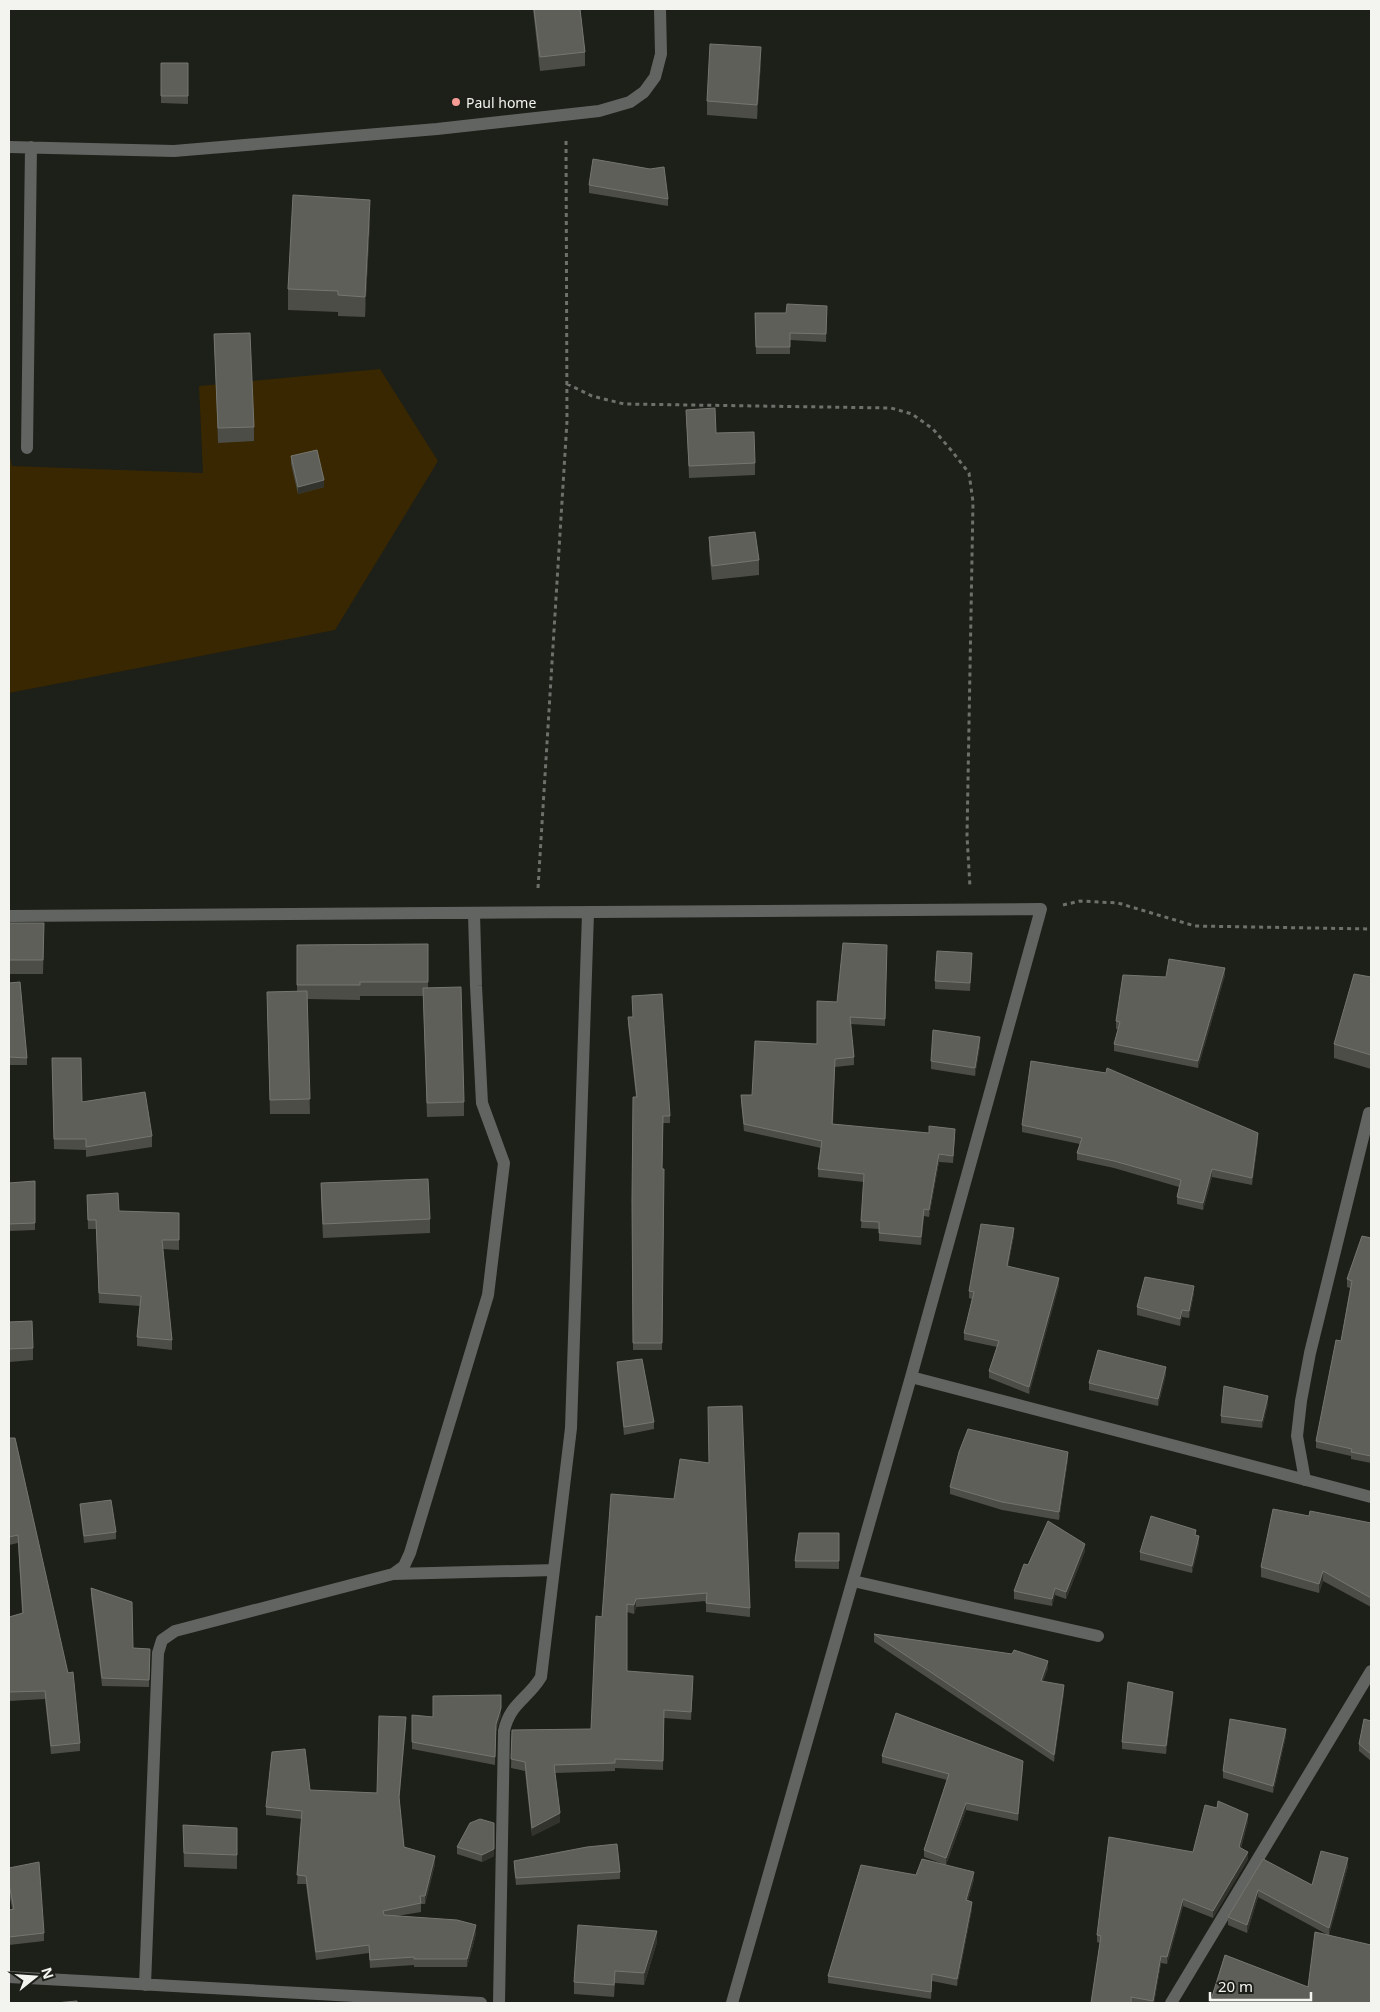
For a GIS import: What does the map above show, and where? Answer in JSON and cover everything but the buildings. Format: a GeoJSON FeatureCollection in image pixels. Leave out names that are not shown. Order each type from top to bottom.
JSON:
{"type":"FeatureCollection","features":[{"type":"Feature","properties":{"kind":"street"},"geometry":{"type":"LineString","coordinates":[[9,147],[174,151],[437,129],[613,108],[630,102],[644,92],[655,77],[661,54],[660,9]]}},
{"type":"Feature","properties":{"kind":"street"},"geometry":{"type":"LineString","coordinates":[[28,448],[31,148]]}},
{"type":"Feature","properties":{"kind":"street"},"geometry":{"type":"LineString","coordinates":[[9,916],[1041,909],[911,1377],[732,2003]]}},
{"type":"Feature","properties":{"kind":"street"},"geometry":{"type":"LineString","coordinates":[[393,1574],[404,1566],[410,1553],[488,1295],[504,1163],[482,1103],[474,913]]}},
{"type":"Feature","properties":{"kind":"street"},"geometry":{"type":"LineString","coordinates":[[499,2003],[504,1731],[507,1717],[524,1696],[535,1688],[541,1677],[571,1428],[588,913]]}},
{"type":"Feature","properties":{"kind":"street"},"geometry":{"type":"LineString","coordinates":[[1305,1480],[1297,1436],[1301,1400],[1310,1353],[1369,1113]]}},
{"type":"Feature","properties":{"kind":"street"},"geometry":{"type":"LineString","coordinates":[[911,1377],[1371,1497]]}},
{"type":"Feature","properties":{"kind":"street"},"geometry":{"type":"LineString","coordinates":[[145,1985],[158,1653],[162,1640],[176,1632],[393,1574],[554,1570]]}},
{"type":"Feature","properties":{"kind":"street"},"geometry":{"type":"LineString","coordinates":[[852,1581],[1098,1636]]}},
{"type":"Feature","properties":{"kind":"street"},"geometry":{"type":"LineString","coordinates":[[1171,2003],[1371,1671]]}},
{"type":"Feature","properties":{"kind":"street"},"geometry":{"type":"LineString","coordinates":[[9,1977],[145,1985],[293,1997],[481,2003]]}},
{"type":"Feature","properties":{"kind":"path"},"geometry":{"type":"LineString","coordinates":[[536,913],[567,421],[566,115]]}},
{"type":"Feature","properties":{"kind":"path"},"geometry":{"type":"LineString","coordinates":[[567,384],[592,396],[624,404],[891,408],[912,414],[933,429],[951,450],[968,473],[973,502],[967,836],[971,910]]}},
{"type":"Feature","properties":{"kind":"path"},"geometry":{"type":"LineString","coordinates":[[1041,909],[1080,901],[1118,903],[1195,926],[1371,929]]}},
{"type":"Feature","properties":{"kind":"shaded area"},"geometry":{"type":"Polygon","coordinates":[[[380,369],[438,461],[335,630],[9,693],[9,454],[12,466],[203,473],[199,386],[380,369]]]}},
{"type":"Feature","properties":{"kind":"place","name":"Paul home"},"geometry":{"type":"Point","coordinates":[456,102]}}]}
